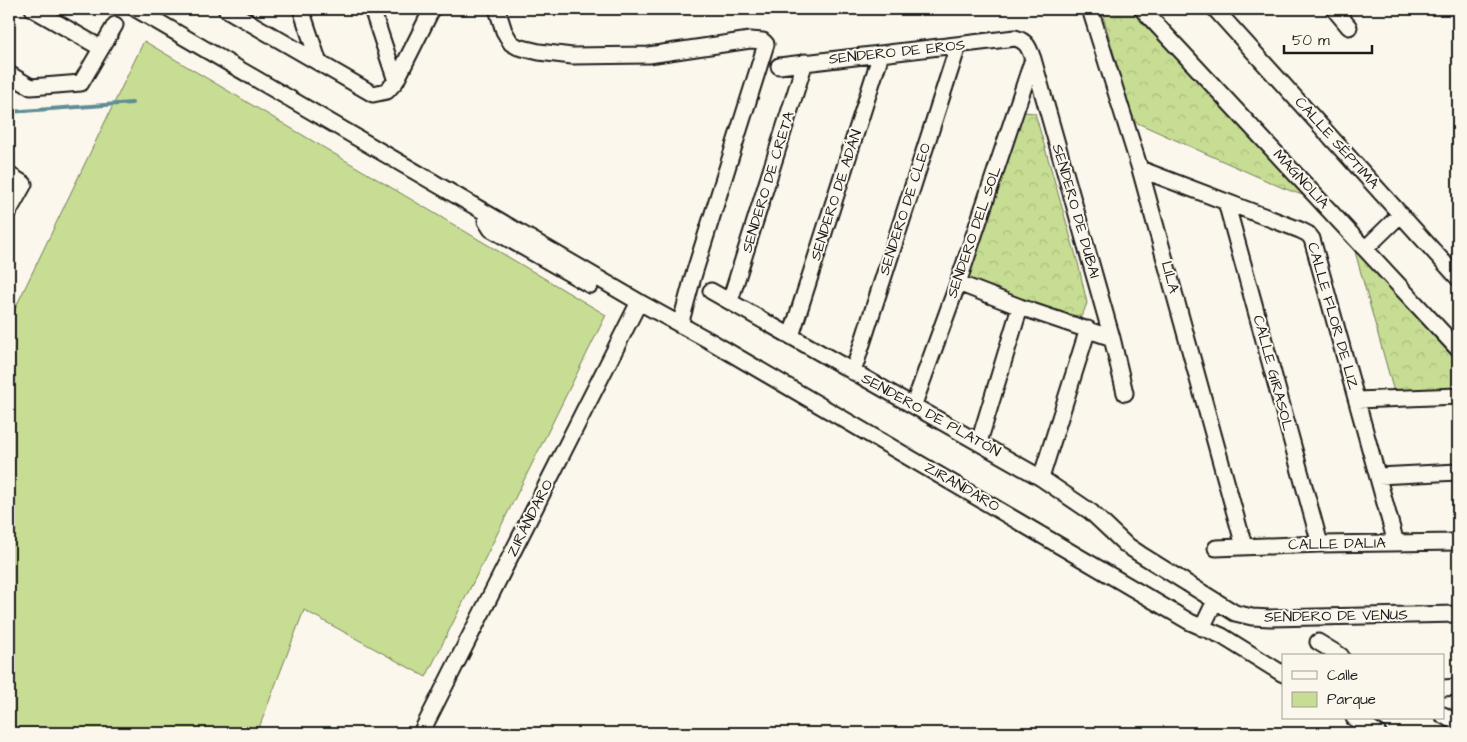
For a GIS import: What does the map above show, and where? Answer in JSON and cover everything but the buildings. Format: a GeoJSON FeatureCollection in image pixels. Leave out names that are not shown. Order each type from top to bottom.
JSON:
{"type":"FeatureCollection","features":[{"type":"Feature","properties":{"kind":"street"},"geometry":{"type":"LineString","coordinates":[[33,9],[101,48]]}},
{"type":"Feature","properties":{"kind":"street","name":"ZIRANDARO"},"geometry":{"type":"LineString","coordinates":[[136,9],[487,214],[486,221],[491,229],[637,306],[710,341],[1202,628],[1222,636],[1282,673]]}},
{"type":"Feature","properties":{"kind":"street"},"geometry":{"type":"LineString","coordinates":[[226,9],[373,94],[386,91],[396,81],[432,9]]}},
{"type":"Feature","properties":{"kind":"street"},"geometry":{"type":"LineString","coordinates":[[301,9],[319,63]]}},
{"type":"Feature","properties":{"kind":"street"},"geometry":{"type":"LineString","coordinates":[[372,9],[396,81]]}},
{"type":"Feature","properties":{"kind":"street"},"geometry":{"type":"LineString","coordinates":[[497,9],[504,31],[511,43],[518,47],[539,52],[572,56],[649,55],[750,40],[762,41],[766,44],[693,277],[680,325]]}},
{"type":"Feature","properties":{"kind":"street","name":"LILA"},"geometry":{"type":"LineString","coordinates":[[1090,9],[1140,169],[1244,546]]}},
{"type":"Feature","properties":{"kind":"street","name":"MAGNOLIA"},"geometry":{"type":"LineString","coordinates":[[1142,9],[1458,349]]}},
{"type":"Feature","properties":{"kind":"street","name":"CALLE SÉPTIMA"},"geometry":{"type":"LineString","coordinates":[[1215,9],[1458,278]]}},
{"type":"Feature","properties":{"kind":"street"},"geometry":{"type":"LineString","coordinates":[[1334,9],[1350,27]]}},
{"type":"Feature","properties":{"kind":"street"},"geometry":{"type":"LineString","coordinates":[[9,74],[32,87],[81,83],[115,25]]}},
{"type":"Feature","properties":{"kind":"street","name":"SENDERO DE EROS"},"geometry":{"type":"LineString","coordinates":[[779,66],[1015,38]]}},
{"type":"Feature","properties":{"kind":"street","name":"SENDERO DE DUBAI"},"geometry":{"type":"LineString","coordinates":[[1015,38],[1027,44],[1033,59],[1112,338],[1125,393]]}},
{"type":"Feature","properties":{"kind":"street","name":"SENDERO DE CLEO"},"geometry":{"type":"LineString","coordinates":[[853,372],[958,46]]}},
{"type":"Feature","properties":{"kind":"street","name":"SENDERO DE ADÁN"},"geometry":{"type":"LineString","coordinates":[[791,336],[880,54]]}},
{"type":"Feature","properties":{"kind":"street","name":"SENDERO DEL SOL"},"geometry":{"type":"LineString","coordinates":[[914,404],[958,283],[1033,59]]}},
{"type":"Feature","properties":{"kind":"street","name":"SENDERO DE CRETA"},"geometry":{"type":"LineString","coordinates":[[730,301],[805,62]]}},
{"type":"Feature","properties":{"kind":"street","name":"CALLE FLOR DE LIZ"},"geometry":{"type":"LineString","coordinates":[[1140,169],[1300,230],[1308,234],[1312,239],[1396,543]]}},
{"type":"Feature","properties":{"kind":"street"},"geometry":{"type":"LineString","coordinates":[[9,175],[24,184],[9,211]]}},
{"type":"Feature","properties":{"kind":"street","name":"CALLE GIRASOL"},"geometry":{"type":"LineString","coordinates":[[1226,202],[1320,544]]}},
{"type":"Feature","properties":{"kind":"street"},"geometry":{"type":"LineString","coordinates":[[1366,248],[1401,214]]}},
{"type":"Feature","properties":{"kind":"street"},"geometry":{"type":"LineString","coordinates":[[958,283],[1020,307],[1112,338]]}},
{"type":"Feature","properties":{"kind":"street","name":"SENDERO DE PLATÓN"},"geometry":{"type":"LineString","coordinates":[[711,291],[853,372],[914,404],[1041,478],[1091,512],[1125,544],[1140,554]]}},
{"type":"Feature","properties":{"kind":"street","name":"ZIRÁNDARO"},"geometry":{"type":"LineString","coordinates":[[421,733],[637,306]]}},
{"type":"Feature","properties":{"kind":"street"},"geometry":{"type":"LineString","coordinates":[[980,442],[1020,307]]}},
{"type":"Feature","properties":{"kind":"street"},"geometry":{"type":"LineString","coordinates":[[1041,478],[1088,329]]}},
{"type":"Feature","properties":{"kind":"street"},"geometry":{"type":"LineString","coordinates":[[1357,400],[1458,396]]}},
{"type":"Feature","properties":{"kind":"street"},"geometry":{"type":"LineString","coordinates":[[1378,476],[1458,472]]}},
{"type":"Feature","properties":{"kind":"street","name":"CALLE DALIA"},"geometry":{"type":"LineString","coordinates":[[1216,548],[1458,542]]}},
{"type":"Feature","properties":{"kind":"street","name":"SENDERO DE VENUS"},"geometry":{"type":"LineString","coordinates":[[1140,554],[1235,613],[1252,617],[1458,614]]}},
{"type":"Feature","properties":{"kind":"street"},"geometry":{"type":"LineString","coordinates":[[1202,628],[1215,601]]}},
{"type":"Feature","properties":{"kind":"street"},"geometry":{"type":"LineString","coordinates":[[1318,642],[1338,654]]}},
{"type":"Feature","properties":{"kind":"street"},"geometry":{"type":"LineString","coordinates":[[1444,688],[1458,687]]}},
{"type":"Feature","properties":{"kind":"street"},"geometry":{"type":"LineString","coordinates":[[1444,716],[1458,724]]}},
{"type":"Feature","properties":{"kind":"street"},"geometry":{"type":"LineString","coordinates":[[1357,720],[1378,733]]}},
{"type":"Feature","properties":{"kind":"green space"},"geometry":{"type":"Polygon","coordinates":[[[1101,9],[1131,9],[1198,77],[1305,196],[1133,121],[1101,9]]]}},
{"type":"Feature","properties":{"kind":"green space"},"geometry":{"type":"Polygon","coordinates":[[[144,41],[606,315],[426,677],[304,610],[257,733],[9,733],[9,321],[144,41]]]}},
{"type":"Feature","properties":{"kind":"green space"},"geometry":{"type":"Polygon","coordinates":[[[1024,112],[1035,113],[1078,263],[1087,303],[1082,316],[1070,315],[970,282],[967,275],[1024,112]]]}},
{"type":"Feature","properties":{"kind":"green space"},"geometry":{"type":"Polygon","coordinates":[[[1354,248],[1458,363],[1458,392],[1394,392],[1354,248]]]}},
{"type":"Feature","properties":{"kind":"waterway"},"geometry":{"type":"LineString","coordinates":[[9,112],[132,103]]}}]}
